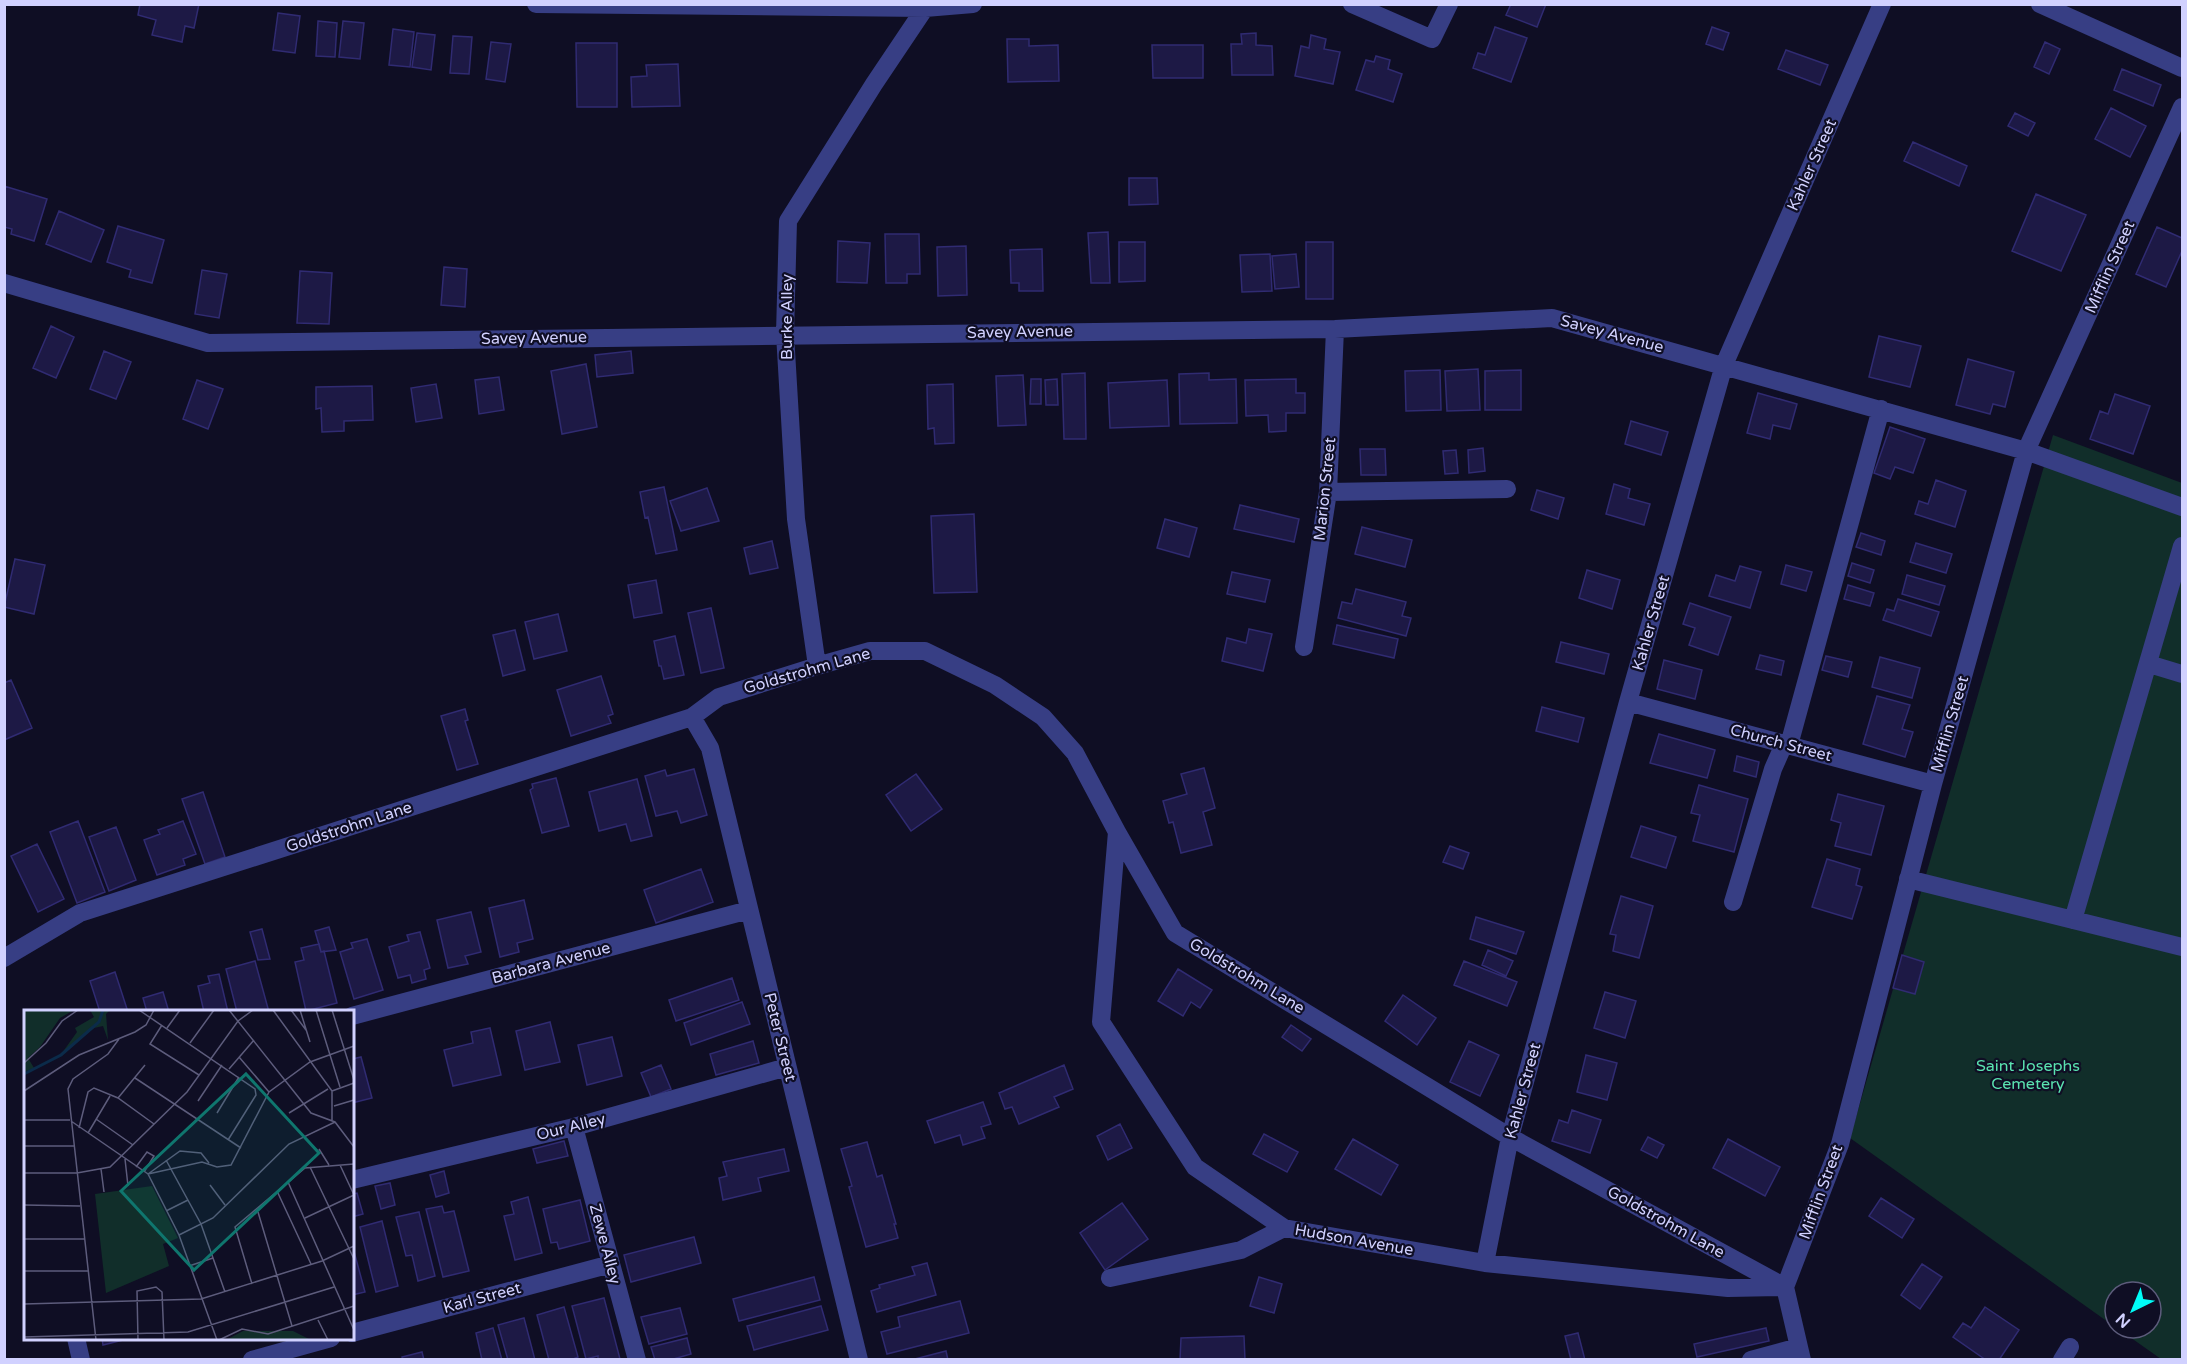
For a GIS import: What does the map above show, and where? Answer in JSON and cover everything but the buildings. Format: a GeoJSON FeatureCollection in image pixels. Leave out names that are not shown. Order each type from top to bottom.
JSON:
{"type":"FeatureCollection","features":[{"type":"Feature","properties":{"kind":"street"},"geometry":{"type":"LineString","coordinates":[[545,5],[925,8],[973,4]]}},
{"type":"Feature","properties":{"kind":"street"},"geometry":{"type":"LineString","coordinates":[[1352,4],[1432,39],[1449,4]]}},
{"type":"Feature","properties":{"kind":"street","name":"Kahler Street"},"geometry":{"type":"LineString","coordinates":[[1485,1263],[1510,1137],[1628,702],[1724,365],[1882,4]]}},
{"type":"Feature","properties":{"kind":"street"},"geometry":{"type":"LineString","coordinates":[[2040,4],[2182,68]]}},
{"type":"Feature","properties":{"kind":"street","name":"Burke Alley"},"geometry":{"type":"LineString","coordinates":[[816,666],[796,519],[785,334],[788,221],[925,8]]}},
{"type":"Feature","properties":{"kind":"street","name":"Mifflin Street"},"geometry":{"type":"LineString","coordinates":[[1785,1287],[1840,1144],[1933,784],[2026,451],[2182,107]]}},
{"type":"Feature","properties":{"kind":"street","name":"Savey Avenue"},"geometry":{"type":"LineString","coordinates":[[4,283],[208,343],[785,334],[1335,329],[1552,318],[2026,451],[2182,507]]}},
{"type":"Feature","properties":{"kind":"street","name":"Marion Street"},"geometry":{"type":"LineString","coordinates":[[1304,647],[1328,492],[1335,329]]}},
{"type":"Feature","properties":{"kind":"street"},"geometry":{"type":"LineString","coordinates":[[1733,902],[1773,769],[1787,745],[1881,410]]}},
{"type":"Feature","properties":{"kind":"street"},"geometry":{"type":"LineString","coordinates":[[1328,492],[1507,489]]}},
{"type":"Feature","properties":{"kind":"street"},"geometry":{"type":"LineString","coordinates":[[2073,920],[2182,546]]}},
{"type":"Feature","properties":{"kind":"street","name":"Goldstrohm Lane"},"geometry":{"type":"LineString","coordinates":[[4,958],[80,913],[692,717],[719,697],[870,651],[925,651],[995,685],[1043,717],[1075,753],[1175,933],[1510,1137],[1785,1287]]}},
{"type":"Feature","properties":{"kind":"street"},"geometry":{"type":"LineString","coordinates":[[2149,664],[2182,674]]}},
{"type":"Feature","properties":{"kind":"street","name":"Church Street"},"geometry":{"type":"LineString","coordinates":[[1628,702],[1933,784]]}},
{"type":"Feature","properties":{"kind":"street","name":"Peter Street"},"geometry":{"type":"LineString","coordinates":[[692,717],[710,748],[859,1359]]}},
{"type":"Feature","properties":{"kind":"street","name":"Hudson Avenue"},"geometry":{"type":"LineString","coordinates":[[1117,832],[1101,1023],[1194,1167],[1284,1228],[1485,1263],[1728,1288],[1785,1287]]}},
{"type":"Feature","properties":{"kind":"street"},"geometry":{"type":"LineString","coordinates":[[1908,879],[2182,947]]}},
{"type":"Feature","properties":{"kind":"street","name":"Barbara Avenue"},"geometry":{"type":"LineString","coordinates":[[354,1015],[749,910]]}},
{"type":"Feature","properties":{"kind":"street","name":"Our Alley"},"geometry":{"type":"LineString","coordinates":[[354,1180],[574,1128],[788,1067]]}},
{"type":"Feature","properties":{"kind":"street","name":"Zewe Alley"},"geometry":{"type":"LineString","coordinates":[[574,1128],[637,1359]]}},
{"type":"Feature","properties":{"kind":"street"},"geometry":{"type":"LineString","coordinates":[[1110,1278],[1240,1250],[1284,1228]]}},
{"type":"Feature","properties":{"kind":"street","name":"Karl Street"},"geometry":{"type":"LineString","coordinates":[[354,1332],[611,1264]]}},
{"type":"Feature","properties":{"kind":"street"},"geometry":{"type":"LineString","coordinates":[[1751,1359],[1800,1353],[1785,1287]]}},
{"type":"Feature","properties":{"kind":"street"},"geometry":{"type":"LineString","coordinates":[[76,1340],[81,1359]]}},
{"type":"Feature","properties":{"kind":"street"},"geometry":{"type":"LineString","coordinates":[[252,1359],[323,1340]]}},
{"type":"Feature","properties":{"kind":"green space","name":"Saint Josephs Cemetery"},"geometry":{"type":"Polygon","coordinates":[[[2053,435],[2182,483],[2182,1359],[2161,1359],[2134,1340],[2163,1340],[2163,1280],[2103,1280],[2103,1318],[1850,1138],[2053,435]]]}}]}
